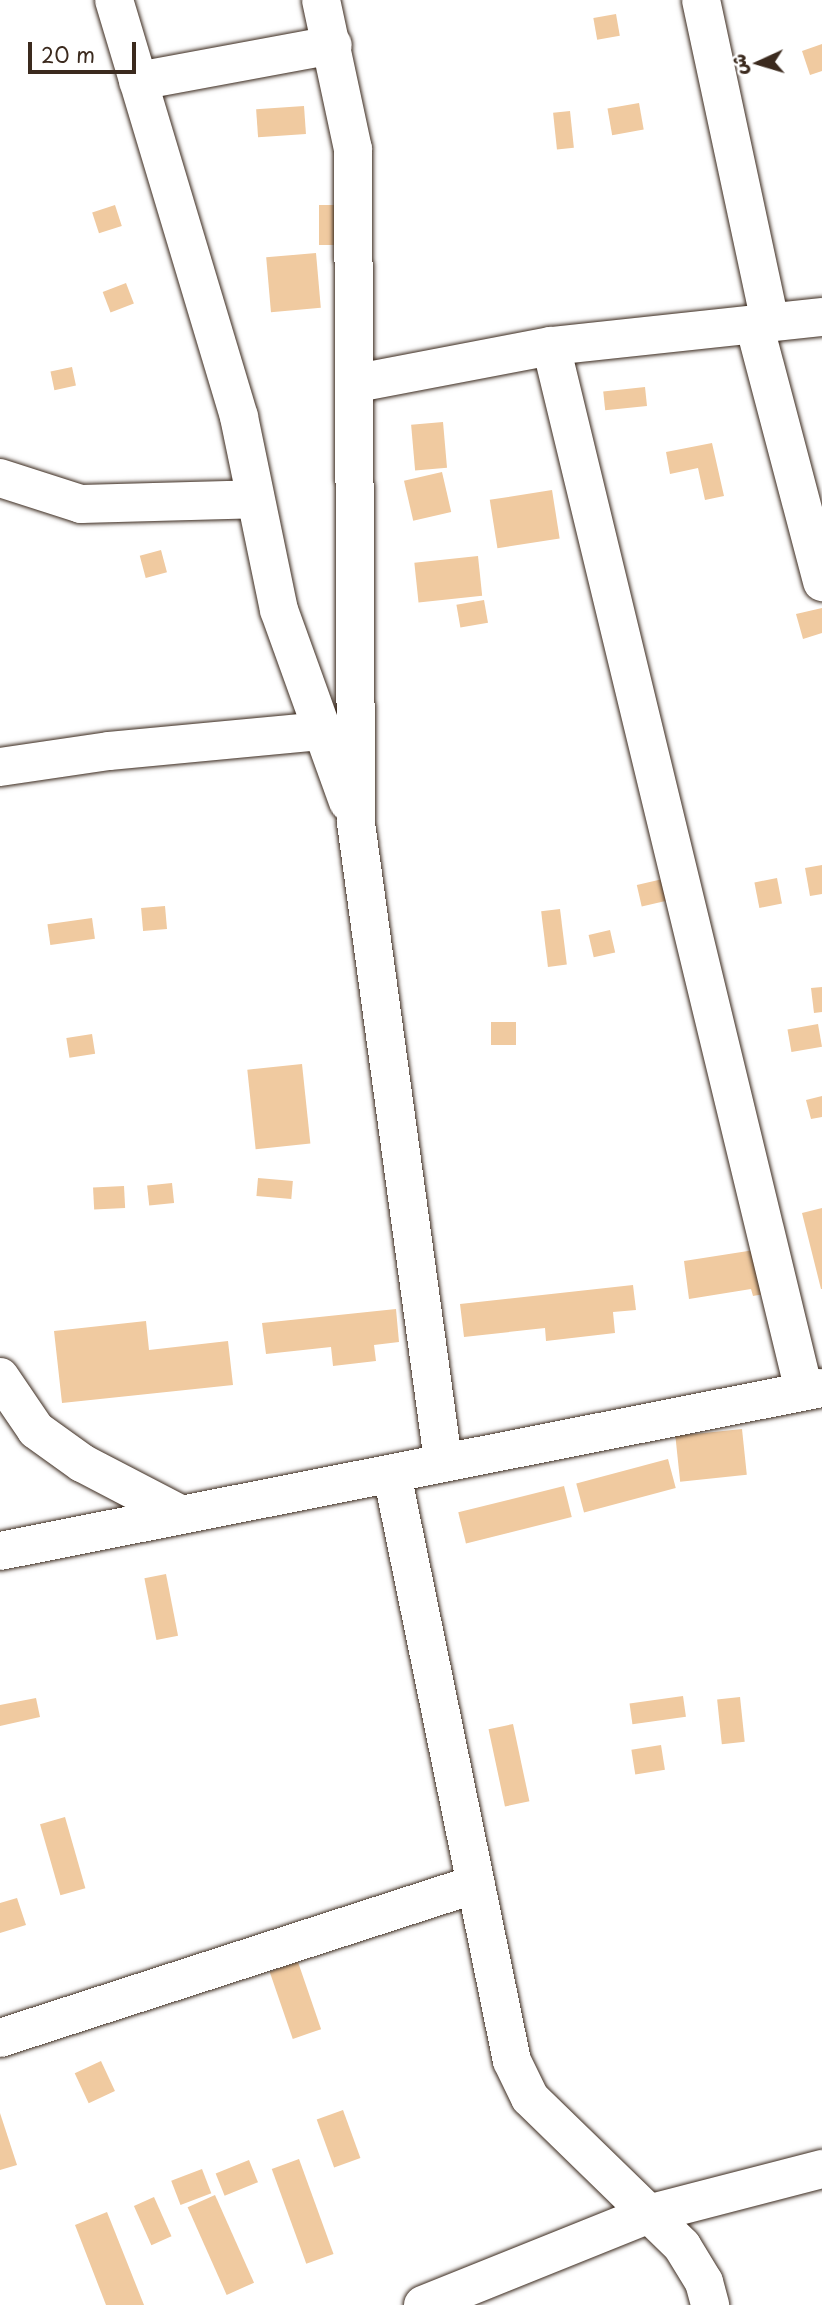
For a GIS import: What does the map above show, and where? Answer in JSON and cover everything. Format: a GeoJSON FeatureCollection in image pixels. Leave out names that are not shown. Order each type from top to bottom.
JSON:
{"type":"FeatureCollection","features":[{"type":"Feature","properties":{"kind":"street"},"geometry":{"type":"LineString","coordinates":[[114,0],[239,417],[279,610],[320,731],[356,823]]}},
{"type":"Feature","properties":{"kind":"street"},"geometry":{"type":"LineString","coordinates":[[321,0],[353,149],[357,383],[353,551],[356,823],[443,1461]]}},
{"type":"Feature","properties":{"kind":"street"},"geometry":{"type":"LineString","coordinates":[[701,0],[762,323],[822,582]]}},
{"type":"Feature","properties":{"kind":"street"},"geometry":{"type":"LineString","coordinates":[[138,80],[332,45]]}},
{"type":"Feature","properties":{"kind":"street"},"geometry":{"type":"LineString","coordinates":[[357,383],[551,346],[822,317]]}},
{"type":"Feature","properties":{"kind":"street"},"geometry":{"type":"LineString","coordinates":[[0,1551],[813,1389],[551,346]]}},
{"type":"Feature","properties":{"kind":"street"},"geometry":{"type":"LineString","coordinates":[[0,478],[81,505],[256,499]]}},
{"type":"Feature","properties":{"kind":"street"},"geometry":{"type":"LineString","coordinates":[[0,767],[109,751],[320,731]]}},
{"type":"Feature","properties":{"kind":"street"},"geometry":{"type":"LineString","coordinates":[[0,1377],[36,1430],[82,1463],[180,1514]]}},
{"type":"Feature","properties":{"kind":"street"},"geometry":{"type":"LineString","coordinates":[[392,1474],[512,2061],[530,2098],[652,2213],[682,2246],[704,2282],[710,2305]]}},
{"type":"Feature","properties":{"kind":"street"},"geometry":{"type":"LineString","coordinates":[[0,2038],[476,1884]]}},
{"type":"Feature","properties":{"kind":"street"},"geometry":{"type":"LineString","coordinates":[[423,2305],[652,2213],[822,2169]]}},
{"type":"Feature","properties":{"kind":"building"},"geometry":{"type":"Polygon","coordinates":[[[616,14],[620,36],[597,40],[593,18],[616,14]]]}},
{"type":"Feature","properties":{"kind":"building"},"geometry":{"type":"Polygon","coordinates":[[[822,44],[822,71],[810,75],[802,51],[822,44]]]}},
{"type":"Feature","properties":{"kind":"building"},"geometry":{"type":"Polygon","coordinates":[[[639,103],[644,130],[612,135],[607,109],[639,103]]]}},
{"type":"Feature","properties":{"kind":"building"},"geometry":{"type":"Polygon","coordinates":[[[304,106],[306,134],[258,137],[256,109],[304,106]]]}},
{"type":"Feature","properties":{"kind":"building"},"geometry":{"type":"Polygon","coordinates":[[[570,111],[574,148],[557,150],[553,113],[570,111]]]}},
{"type":"Feature","properties":{"kind":"building"},"geometry":{"type":"Polygon","coordinates":[[[115,205],[122,226],[99,233],[92,212],[115,205]]]}},
{"type":"Feature","properties":{"kind":"building"},"geometry":{"type":"Polygon","coordinates":[[[319,205],[353,205],[353,245],[319,245],[319,205]]]}},
{"type":"Feature","properties":{"kind":"building"},"geometry":{"type":"Polygon","coordinates":[[[316,253],[321,308],[271,312],[266,257],[316,253]]]}},
{"type":"Feature","properties":{"kind":"building"},"geometry":{"type":"Polygon","coordinates":[[[126,283],[134,304],[111,312],[103,292],[126,283]]]}},
{"type":"Feature","properties":{"kind":"building"},"geometry":{"type":"Polygon","coordinates":[[[72,367],[76,386],[54,390],[50,372],[72,367]]]}},
{"type":"Feature","properties":{"kind":"building"},"geometry":{"type":"Polygon","coordinates":[[[645,387],[647,406],[605,410],[603,391],[645,387]]]}},
{"type":"Feature","properties":{"kind":"building"},"geometry":{"type":"Polygon","coordinates":[[[443,422],[447,468],[415,471],[411,425],[443,422]]]}},
{"type":"Feature","properties":{"kind":"building"},"geometry":{"type":"Polygon","coordinates":[[[712,443],[724,496],[705,500],[698,468],[670,474],[666,452],[712,443]]]}},
{"type":"Feature","properties":{"kind":"building"},"geometry":{"type":"Polygon","coordinates":[[[442,472],[451,512],[413,521],[404,481],[442,472]]]}},
{"type":"Feature","properties":{"kind":"building"},"geometry":{"type":"Polygon","coordinates":[[[552,490],[560,538],[497,548],[490,500],[552,490]]]}},
{"type":"Feature","properties":{"kind":"building"},"geometry":{"type":"Polygon","coordinates":[[[161,550],[167,572],[146,578],[140,556],[161,550]]]}},
{"type":"Feature","properties":{"kind":"building"},"geometry":{"type":"Polygon","coordinates":[[[478,556],[482,596],[419,602],[414,563],[478,556]]]}},
{"type":"Feature","properties":{"kind":"building"},"geometry":{"type":"Polygon","coordinates":[[[484,600],[488,623],[460,628],[456,605],[484,600]]]}},
{"type":"Feature","properties":{"kind":"building"},"geometry":{"type":"Polygon","coordinates":[[[822,608],[822,633],[803,639],[796,614],[822,608]]]}},
{"type":"Feature","properties":{"kind":"building"},"geometry":{"type":"Polygon","coordinates":[[[822,865],[822,894],[810,896],[805,868],[822,865]]]}},
{"type":"Feature","properties":{"kind":"building"},"geometry":{"type":"Polygon","coordinates":[[[667,878],[672,899],[642,906],[637,885],[667,878]]]}},
{"type":"Feature","properties":{"kind":"building"},"geometry":{"type":"Polygon","coordinates":[[[777,878],[782,904],[759,908],[754,882],[777,878]]]}},
{"type":"Feature","properties":{"kind":"building"},"geometry":{"type":"Polygon","coordinates":[[[165,906],[167,929],[143,931],[141,908],[165,906]]]}},
{"type":"Feature","properties":{"kind":"building"},"geometry":{"type":"Polygon","coordinates":[[[560,909],[567,965],[548,967],[541,911],[560,909]]]}},
{"type":"Feature","properties":{"kind":"building"},"geometry":{"type":"Polygon","coordinates":[[[92,918],[95,939],[50,945],[47,924],[92,918]]]}},
{"type":"Feature","properties":{"kind":"building"},"geometry":{"type":"Polygon","coordinates":[[[610,930],[615,952],[594,957],[589,935],[610,930]]]}},
{"type":"Feature","properties":{"kind":"building"},"geometry":{"type":"Polygon","coordinates":[[[822,987],[822,1012],[814,1013],[811,988],[822,987]]]}},
{"type":"Feature","properties":{"kind":"building"},"geometry":{"type":"Polygon","coordinates":[[[491,1022],[516,1022],[516,1045],[491,1045],[491,1022]]]}},
{"type":"Feature","properties":{"kind":"building"},"geometry":{"type":"Polygon","coordinates":[[[818,1024],[822,1047],[791,1052],[787,1029],[818,1024]]]}},
{"type":"Feature","properties":{"kind":"building"},"geometry":{"type":"Polygon","coordinates":[[[92,1034],[95,1054],[69,1058],[66,1038],[92,1034]]]}},
{"type":"Feature","properties":{"kind":"building"},"geometry":{"type":"Polygon","coordinates":[[[302,1064],[310,1144],[256,1149],[247,1070],[302,1064]]]}},
{"type":"Feature","properties":{"kind":"building"},"geometry":{"type":"Polygon","coordinates":[[[822,1096],[822,1117],[811,1119],[806,1100],[822,1096]]]}},
{"type":"Feature","properties":{"kind":"building"},"geometry":{"type":"Polygon","coordinates":[[[258,1178],[293,1181],[291,1199],[256,1196],[258,1178]]]}},
{"type":"Feature","properties":{"kind":"building"},"geometry":{"type":"Polygon","coordinates":[[[172,1183],[174,1203],[149,1206],[147,1186],[172,1183]]]}},
{"type":"Feature","properties":{"kind":"building"},"geometry":{"type":"Polygon","coordinates":[[[124,1186],[125,1208],[94,1210],[93,1188],[124,1186]]]}},
{"type":"Feature","properties":{"kind":"building"},"geometry":{"type":"Polygon","coordinates":[[[822,1208],[822,1289],[821,1289],[802,1213],[822,1208]]]}},
{"type":"Feature","properties":{"kind":"building"},"geometry":{"type":"Polygon","coordinates":[[[768,1248],[775,1292],[753,1296],[751,1289],[689,1299],[684,1261],[768,1248]]]}},
{"type":"Feature","properties":{"kind":"building"},"geometry":{"type":"Polygon","coordinates":[[[633,1285],[636,1310],[613,1312],[615,1333],[546,1341],[545,1328],[464,1337],[460,1304],[633,1285]]]}},
{"type":"Feature","properties":{"kind":"building"},"geometry":{"type":"Polygon","coordinates":[[[396,1309],[399,1342],[374,1345],[376,1361],[333,1366],[331,1347],[266,1354],[262,1323],[396,1309]]]}},
{"type":"Feature","properties":{"kind":"building"},"geometry":{"type":"Polygon","coordinates":[[[146,1321],[149,1350],[228,1341],[233,1385],[62,1403],[54,1331],[146,1321]]]}},
{"type":"Feature","properties":{"kind":"building"},"geometry":{"type":"Polygon","coordinates":[[[742,1429],[747,1475],[680,1482],[675,1436],[742,1429]]]}},
{"type":"Feature","properties":{"kind":"building"},"geometry":{"type":"Polygon","coordinates":[[[668,1459],[676,1488],[584,1513],[576,1484],[668,1459]]]}},
{"type":"Feature","properties":{"kind":"building"},"geometry":{"type":"Polygon","coordinates":[[[564,1486],[572,1517],[466,1543],[458,1512],[564,1486]]]}},
{"type":"Feature","properties":{"kind":"building"},"geometry":{"type":"Polygon","coordinates":[[[166,1574],[178,1636],[156,1640],[144,1578],[166,1574]]]}},
{"type":"Feature","properties":{"kind":"building"},"geometry":{"type":"Polygon","coordinates":[[[683,1696],[686,1717],[632,1724],[630,1704],[683,1696]]]}},
{"type":"Feature","properties":{"kind":"building"},"geometry":{"type":"Polygon","coordinates":[[[740,1697],[745,1742],[722,1744],[717,1699],[740,1697]]]}},
{"type":"Feature","properties":{"kind":"building"},"geometry":{"type":"Polygon","coordinates":[[[36,1698],[40,1717],[0,1726],[0,1705],[36,1698]]]}},
{"type":"Feature","properties":{"kind":"building"},"geometry":{"type":"Polygon","coordinates":[[[513,1724],[529,1801],[505,1806],[489,1729],[513,1724]]]}},
{"type":"Feature","properties":{"kind":"building"},"geometry":{"type":"Polygon","coordinates":[[[661,1745],[665,1770],[635,1774],[631,1750],[661,1745]]]}},
{"type":"Feature","properties":{"kind":"building"},"geometry":{"type":"Polygon","coordinates":[[[65,1817],[85,1888],[60,1895],[40,1824],[65,1817]]]}},
{"type":"Feature","properties":{"kind":"building"},"geometry":{"type":"Polygon","coordinates":[[[17,1898],[26,1925],[0,1933],[0,1903],[17,1898]]]}},
{"type":"Feature","properties":{"kind":"building"},"geometry":{"type":"Polygon","coordinates":[[[298,1962],[321,2029],[293,2039],[270,1972],[298,1962]]]}},
{"type":"Feature","properties":{"kind":"building"},"geometry":{"type":"Polygon","coordinates":[[[101,2061],[115,2091],[89,2103],[75,2073],[101,2061]]]}},
{"type":"Feature","properties":{"kind":"building"},"geometry":{"type":"Polygon","coordinates":[[[343,2110],[360,2158],[334,2168],[317,2120],[343,2110]]]}},
{"type":"Feature","properties":{"kind":"building"},"geometry":{"type":"Polygon","coordinates":[[[0,2113],[17,2165],[0,2170],[0,2113]]]}},
{"type":"Feature","properties":{"kind":"building"},"geometry":{"type":"Polygon","coordinates":[[[299,2159],[334,2254],[306,2264],[272,2169],[299,2159]]]}},
{"type":"Feature","properties":{"kind":"building"},"geometry":{"type":"Polygon","coordinates":[[[249,2160],[258,2182],[225,2196],[216,2173],[249,2160]]]}},
{"type":"Feature","properties":{"kind":"building"},"geometry":{"type":"Polygon","coordinates":[[[202,2169],[211,2193],[181,2205],[171,2181],[202,2169]]]}},
{"type":"Feature","properties":{"kind":"building"},"geometry":{"type":"Polygon","coordinates":[[[215,2195],[254,2283],[227,2295],[188,2207],[215,2195]]]}},
{"type":"Feature","properties":{"kind":"building"},"geometry":{"type":"Polygon","coordinates":[[[154,2197],[171,2236],[151,2245],[134,2206],[154,2197]]]}},
{"type":"Feature","properties":{"kind":"building"},"geometry":{"type":"Polygon","coordinates":[[[107,2212],[144,2305],[106,2305],[75,2225],[107,2212]]]}}]}
